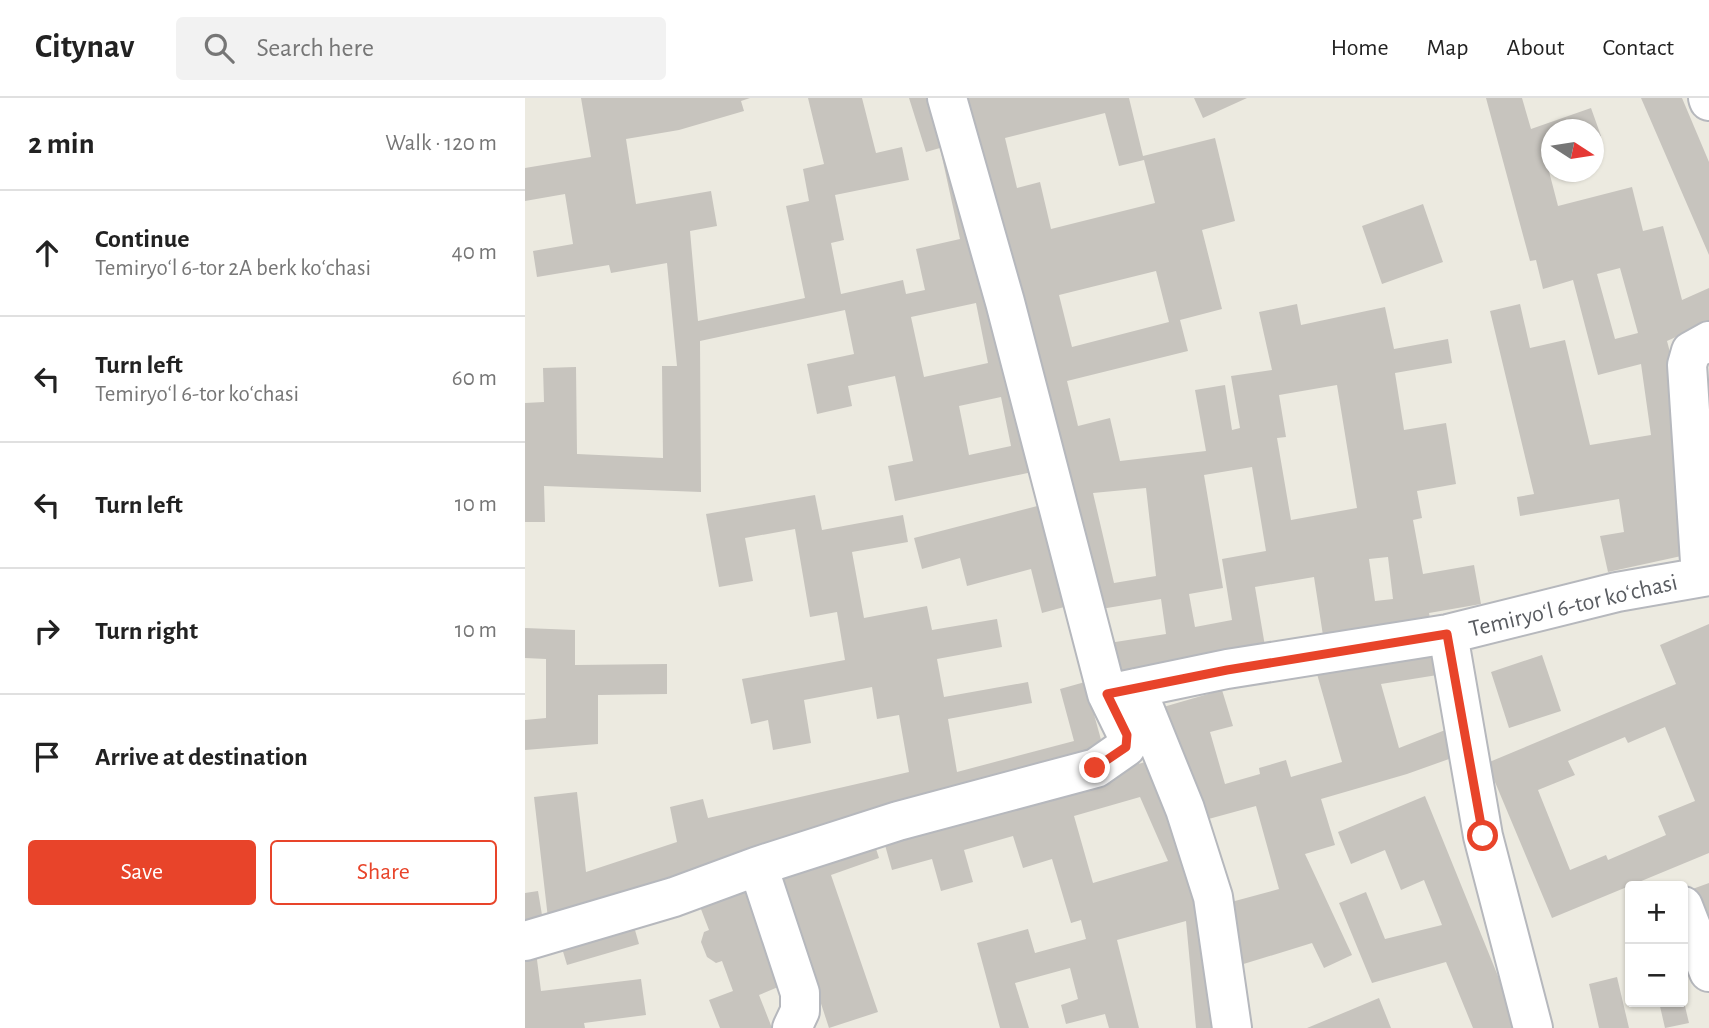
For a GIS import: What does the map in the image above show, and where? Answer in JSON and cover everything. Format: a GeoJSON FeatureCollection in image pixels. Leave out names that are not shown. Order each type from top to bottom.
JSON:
{"type":"FeatureCollection","features":[{"type":"Feature","properties":{"kind":"street"},"geometry":{"type":"LineString","coordinates":[[525,941],[674,897],[758,866],[898,821],[1095,768],[1126,747],[1122,691],[1005,302],[947,98]]}},
{"type":"Feature","properties":{"kind":"street"},"geometry":{"type":"LineString","coordinates":[[1705,577],[1687,365],[1691,351],[1709,341]]}},
{"type":"Feature","properties":{"kind":"street","name":"Temiryoʻl 6-tor koʻchasi"},"geometry":{"type":"LineString","coordinates":[[1122,691],[1447,634],[1617,592],[1705,577]]}},
{"type":"Feature","properties":{"kind":"street"},"geometry":{"type":"LineString","coordinates":[[1447,634],[1483,836],[1533,1028]]}},
{"type":"Feature","properties":{"kind":"street"},"geometry":{"type":"LineString","coordinates":[[1122,691],[1185,809],[1213,898],[1232,1028]]}},
{"type":"Feature","properties":{"kind":"street"},"geometry":{"type":"LineString","coordinates":[[758,866],[800,993],[800,1011],[792,1028]]}},
{"type":"Feature","properties":{"kind":"street"},"geometry":{"type":"LineString","coordinates":[[1688,919],[1709,972]]}},
{"type":"Feature","properties":{"kind":"building"},"geometry":{"type":"Polygon","coordinates":[[[581,98],[750,98],[741,101],[744,111],[679,130],[626,139],[636,204],[711,191],[717,226],[690,231],[698,321],[805,298],[786,206],[809,201],[803,169],[824,164],[808,98],[862,98],[876,153],[902,147],[909,180],[835,195],[844,240],[831,243],[841,294],[903,280],[906,294],[925,290],[916,249],[960,239],[940,148],[926,152],[909,98],[939,98],[1037,471],[895,501],[888,466],[913,461],[895,376],[848,386],[852,406],[817,414],[807,364],[854,354],[845,310],[700,341],[701,492],[544,486],[545,522],[525,522],[525,403],[544,402],[543,368],[576,367],[577,454],[663,458],[662,366],[677,366],[667,263],[611,273],[609,265],[537,277],[533,251],[573,244],[565,194],[525,201],[525,168],[591,157],[581,98]],[[976,303],[911,317],[924,377],[988,363],[976,303]],[[1001,397],[959,406],[969,455],[1011,446],[1001,397]]]}},
{"type":"Feature","properties":{"kind":"building"},"geometry":{"type":"Polygon","coordinates":[[[953,98],[1129,98],[1143,156],[1215,138],[1235,221],[1202,230],[1222,309],[1180,320],[1188,351],[1067,381],[1078,426],[1110,418],[1120,461],[1206,451],[1195,390],[1225,385],[1232,430],[1240,428],[1231,376],[1272,370],[1259,312],[1297,304],[1301,325],[1385,307],[1394,349],[1448,339],[1452,363],[1395,373],[1404,430],[1446,423],[1456,484],[1417,491],[1422,518],[1413,520],[1423,574],[1474,565],[1481,604],[1429,613],[1431,624],[1324,642],[1314,577],[1255,587],[1267,658],[1114,676],[1109,643],[1166,634],[1161,599],[1089,611],[953,98]],[[1105,113],[1005,138],[1017,188],[1040,182],[1051,229],[1155,203],[1144,160],[1119,166],[1105,113]],[[1156,271],[1059,295],[1072,347],[1169,322],[1156,271]],[[1337,385],[1279,395],[1286,437],[1277,438],[1291,520],[1357,508],[1337,385]],[[1252,467],[1204,475],[1223,588],[1189,594],[1195,627],[1232,620],[1222,559],[1266,551],[1252,467]],[[1146,488],[1093,493],[1114,583],[1156,576],[1146,488]],[[1388,557],[1369,559],[1375,601],[1393,599],[1388,557]]]}},
{"type":"Feature","properties":{"kind":"building"},"geometry":{"type":"Polygon","coordinates":[[[1194,98],[1247,98],[1203,118],[1194,98]]]}},
{"type":"Feature","properties":{"kind":"building"},"geometry":{"type":"Polygon","coordinates":[[[1486,98],[1522,98],[1531,129],[1541,126],[1541,182],[1552,182],[1558,206],[1632,187],[1643,231],[1663,226],[1682,300],[1709,288],[1709,322],[1667,341],[1671,356],[1686,555],[1608,572],[1600,536],[1624,532],[1619,499],[1520,516],[1517,497],[1534,494],[1490,311],[1520,304],[1530,348],[1565,340],[1590,445],[1651,435],[1641,364],[1598,375],[1573,280],[1543,289],[1536,260],[1530,261],[1486,98]],[[1620,268],[1597,274],[1615,339],[1638,333],[1620,268]]]}},
{"type":"Feature","properties":{"kind":"building"},"geometry":{"type":"Polygon","coordinates":[[[1641,98],[1682,98],[1709,162],[1709,255],[1641,98]]]}},
{"type":"Feature","properties":{"kind":"building"},"geometry":{"type":"Polygon","coordinates":[[[1591,108],[1595,119],[1560,119],[1591,108]]]}},
{"type":"Feature","properties":{"kind":"building"},"geometry":{"type":"Polygon","coordinates":[[[1423,204],[1443,262],[1382,284],[1362,226],[1423,204]]]}},
{"type":"Feature","properties":{"kind":"building"},"geometry":{"type":"Polygon","coordinates":[[[815,495],[822,530],[903,515],[908,542],[852,552],[864,618],[927,606],[932,630],[997,619],[1002,647],[937,659],[944,697],[1028,682],[1032,703],[948,719],[957,772],[1074,741],[1060,689],[1085,682],[1105,754],[549,927],[534,797],[577,792],[586,872],[677,842],[670,807],[703,799],[708,818],[909,772],[899,715],[877,719],[872,687],[804,700],[811,743],[773,750],[768,720],[751,724],[742,679],[845,660],[837,612],[810,617],[795,529],[745,538],[753,581],[719,587],[706,514],[815,495]]]}},
{"type":"Feature","properties":{"kind":"building"},"geometry":{"type":"Polygon","coordinates":[[[1045,504],[1079,603],[1042,613],[1031,569],[967,586],[960,558],[922,569],[914,538],[1045,504]]]}},
{"type":"Feature","properties":{"kind":"building"},"geometry":{"type":"Polygon","coordinates":[[[1709,624],[1709,853],[1641,881],[1625,881],[1625,888],[1552,918],[1487,763],[1676,684],[1660,645],[1709,624]],[[1665,727],[1628,743],[1625,737],[1568,761],[1575,775],[1538,790],[1570,870],[1606,855],[1608,860],[1666,835],[1658,816],[1695,801],[1665,727]]]}},
{"type":"Feature","properties":{"kind":"building"},"geometry":{"type":"Polygon","coordinates":[[[525,628],[575,630],[575,665],[667,664],[667,694],[598,695],[598,744],[525,750],[525,720],[546,718],[546,659],[525,658],[525,628]]]}},
{"type":"Feature","properties":{"kind":"building"},"geometry":{"type":"Polygon","coordinates":[[[1446,650],[1450,673],[1381,684],[1399,748],[1453,727],[1463,754],[1407,774],[1321,799],[1335,845],[1305,854],[1352,955],[1324,968],[1312,943],[1237,966],[1220,905],[1279,889],[1256,806],[1194,823],[1153,710],[1222,690],[1233,726],[1210,732],[1225,784],[1260,774],[1259,768],[1286,760],[1291,777],[1342,762],[1317,674],[1446,650]]]}},
{"type":"Feature","properties":{"kind":"building"},"geometry":{"type":"Polygon","coordinates":[[[1542,655],[1561,711],[1509,728],[1491,672],[1542,655]]]}},
{"type":"Feature","properties":{"kind":"building"},"geometry":{"type":"Polygon","coordinates":[[[1159,758],[1226,1028],[1196,1028],[1186,921],[1117,940],[1139,1028],[1109,1028],[1105,1014],[1066,1024],[1061,1005],[1078,999],[1070,968],[1015,983],[1029,1028],[1000,1028],[977,943],[1028,929],[1035,953],[1086,939],[1081,920],[1071,923],[1052,859],[1023,868],[1013,836],[964,850],[973,882],[941,891],[932,859],[892,870],[883,838],[1159,758]],[[1140,797],[1074,816],[1093,883],[1168,861],[1140,797]]]}},
{"type":"Feature","properties":{"kind":"building"},"geometry":{"type":"Polygon","coordinates":[[[1425,796],[1519,1028],[1473,1028],[1446,962],[1372,983],[1339,903],[1366,892],[1385,939],[1442,925],[1424,880],[1401,890],[1385,850],[1351,864],[1338,832],[1425,796]]]}},
{"type":"Feature","properties":{"kind":"building"},"geometry":{"type":"Polygon","coordinates":[[[870,830],[879,858],[831,875],[878,1012],[829,1028],[775,863],[870,830]]]}},
{"type":"Feature","properties":{"kind":"building"},"geometry":{"type":"Polygon","coordinates":[[[750,883],[790,982],[759,995],[772,1028],[720,1028],[709,1000],[733,991],[722,961],[716,963],[707,957],[701,942],[704,932],[709,930],[699,904],[750,883]]]}},
{"type":"Feature","properties":{"kind":"building"},"geometry":{"type":"Polygon","coordinates":[[[1709,883],[1709,935],[1688,893],[1688,891],[1709,883]]]}},
{"type":"Feature","properties":{"kind":"building"},"geometry":{"type":"Polygon","coordinates":[[[538,891],[544,927],[525,932],[525,893],[538,891]]]}},
{"type":"Feature","properties":{"kind":"building"},"geometry":{"type":"Polygon","coordinates":[[[631,916],[639,944],[567,965],[559,938],[631,916]]]}},
{"type":"Feature","properties":{"kind":"building"},"geometry":{"type":"Polygon","coordinates":[[[536,952],[541,991],[641,979],[646,1015],[584,1023],[585,1028],[525,1028],[525,953],[536,952]]]}},
{"type":"Feature","properties":{"kind":"building"},"geometry":{"type":"Polygon","coordinates":[[[1617,977],[1629,1028],[1599,1028],[1589,984],[1617,977]]]}},
{"type":"Feature","properties":{"kind":"building"},"geometry":{"type":"Polygon","coordinates":[[[1379,998],[1391,1028],[1307,1028],[1348,1011],[1379,998]]]}},
{"type":"Feature","properties":{"kind":"building"},"geometry":{"type":"Polygon","coordinates":[[[1660,1007],[1685,1007],[1689,1023],[1665,1028],[1660,1007]]]}},
{"type":"Feature","properties":{"kind":"route"},"geometry":{"type":"LineString","coordinates":[[1095,768],[1126,747],[1127,735],[1107,694],[1227,670],[1447,634],[1483,836]]}}]}
